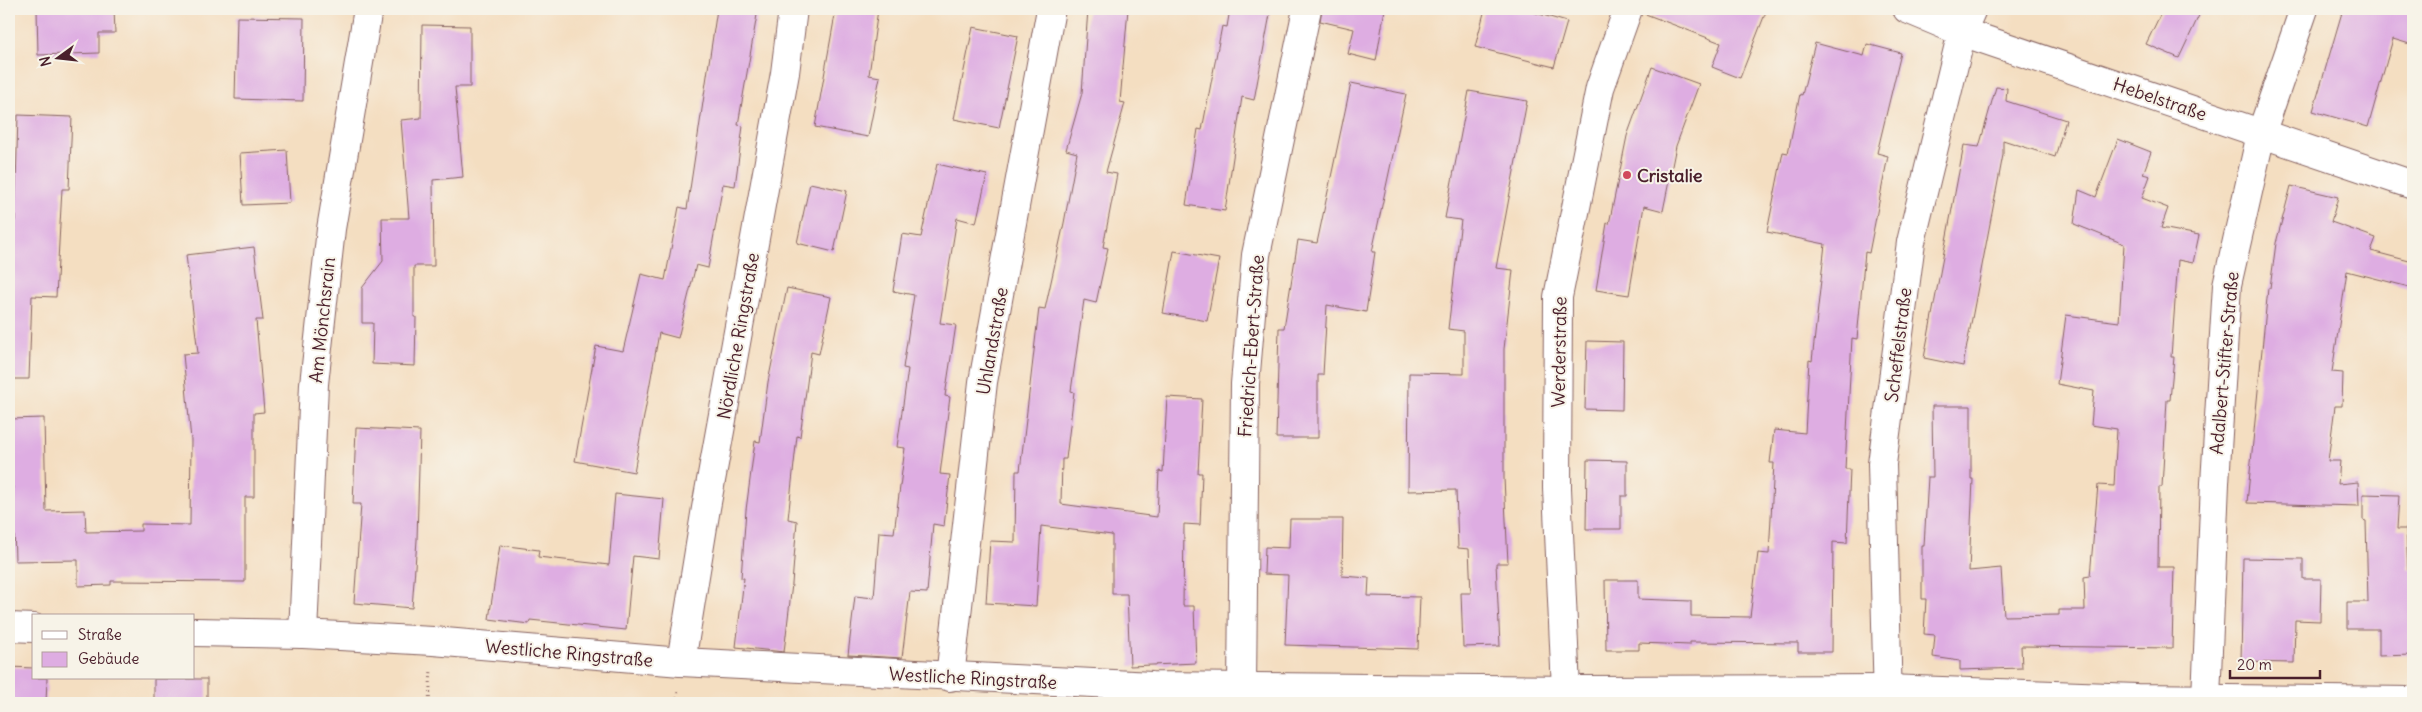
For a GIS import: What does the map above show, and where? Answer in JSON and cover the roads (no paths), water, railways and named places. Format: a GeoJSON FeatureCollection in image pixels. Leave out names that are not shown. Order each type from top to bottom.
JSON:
{"type":"FeatureCollection","features":[{"type":"Feature","properties":{"kind":"street","name":"Am Mönchsrain"},"geometry":{"type":"LineString","coordinates":[[303,634],[315,375],[332,229],[368,9]]}},
{"type":"Feature","properties":{"kind":"street","name":"Nördliche Ringstraße"},"geometry":{"type":"LineString","coordinates":[[682,662],[706,508],[785,73],[793,9]]}},
{"type":"Feature","properties":{"kind":"street","name":"Uhlandstraße"},"geometry":{"type":"LineString","coordinates":[[950,677],[984,382],[1051,9]]}},
{"type":"Feature","properties":{"kind":"street","name":"Friedrich-Ebert-Straße"},"geometry":{"type":"LineString","coordinates":[[1242,688],[1245,384],[1256,255],[1307,9]]}},
{"type":"Feature","properties":{"kind":"street","name":"Werderstraße"},"geometry":{"type":"LineString","coordinates":[[1567,697],[1558,488],[1558,297],[1600,88],[1628,9]]}},
{"type":"Feature","properties":{"kind":"street","name":"Hebelstraße"},"geometry":{"type":"LineString","coordinates":[[1907,9],[1967,20],[2261,134],[2413,185]]}},
{"type":"Feature","properties":{"kind":"street","name":"Adalbert-Stifter-Straße"},"geometry":{"type":"LineString","coordinates":[[2206,698],[2215,483],[2228,284],[2261,134],[2304,9]]}},
{"type":"Feature","properties":{"kind":"street","name":"Scheffelstraße"},"geometry":{"type":"LineString","coordinates":[[1887,696],[1882,464],[1911,242],[1967,20]]}},
{"type":"Feature","properties":{"kind":"street"},"geometry":{"type":"LineString","coordinates":[[9,628],[32,628]]}},
{"type":"Feature","properties":{"kind":"street","name":"Westliche Ringstraße"},"geometry":{"type":"LineString","coordinates":[[195,632],[303,634],[433,641],[682,662],[950,677],[1154,695],[1242,688],[1567,697],[1887,696],[2413,701]]}},
{"type":"Feature","properties":{"kind":"place","name":"Cristalie"},"geometry":{"type":"Point","coordinates":[1627,175]}}]}
